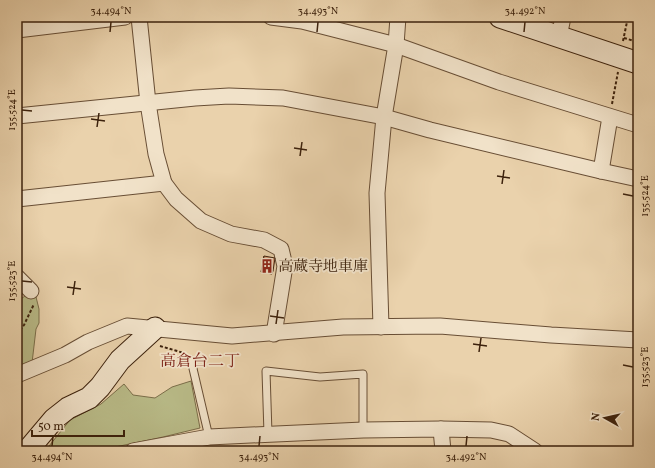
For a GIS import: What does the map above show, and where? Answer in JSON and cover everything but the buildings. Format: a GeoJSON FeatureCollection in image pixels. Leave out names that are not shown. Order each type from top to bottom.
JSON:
{"type":"FeatureCollection","features":[{"type":"Feature","properties":{"kind":"street"},"geometry":{"type":"LineString","coordinates":[[17,30],[125,17]]}},
{"type":"Feature","properties":{"kind":"street"},"geometry":{"type":"LineString","coordinates":[[140,17],[148,104],[156,154],[164,183],[176,199],[201,221],[231,234],[264,240],[281,249],[285,266],[274,334]]}},
{"type":"Feature","properties":{"kind":"street"},"geometry":{"type":"LineString","coordinates":[[271,17],[302,21],[396,45],[499,82],[638,125]]}},
{"type":"Feature","properties":{"kind":"street"},"geometry":{"type":"LineString","coordinates":[[381,327],[377,194],[384,117],[396,45],[398,17]]}},
{"type":"Feature","properties":{"kind":"street"},"geometry":{"type":"LineString","coordinates":[[500,17],[561,27],[638,63]]}},
{"type":"Feature","properties":{"kind":"street"},"geometry":{"type":"LineString","coordinates":[[17,116],[229,96],[283,98],[384,117],[638,179]]}},
{"type":"Feature","properties":{"kind":"street"},"geometry":{"type":"LineString","coordinates":[[601,171],[610,117]]}},
{"type":"Feature","properties":{"kind":"street"},"geometry":{"type":"LineString","coordinates":[[17,199],[164,183]]}},
{"type":"Feature","properties":{"kind":"street"},"geometry":{"type":"LineString","coordinates":[[17,277],[31,291]]}},
{"type":"Feature","properties":{"kind":"street"},"geometry":{"type":"LineString","coordinates":[[17,375],[65,355],[88,342],[127,326],[148,335],[232,336],[274,334],[343,327],[440,326],[551,336],[638,340]]}},
{"type":"Feature","properties":{"kind":"street"},"geometry":{"type":"LineString","coordinates":[[28,451],[54,419],[68,408],[89,398],[100,387],[120,360],[148,335]]}},
{"type":"Feature","properties":{"kind":"street"},"geometry":{"type":"LineString","coordinates":[[133,451],[209,437],[363,430],[441,429],[490,430],[509,434],[535,451]]}},
{"type":"Feature","properties":{"kind":"street"},"geometry":{"type":"LineString","coordinates":[[441,429],[443,451]]}},
{"type":"Feature","properties":{"kind":"lane"},"geometry":{"type":"LineString","coordinates":[[191,360],[209,437]]}},
{"type":"Feature","properties":{"kind":"lane"},"geometry":{"type":"LineString","coordinates":[[268,434],[266,371],[320,377],[363,374],[363,430]]}},
{"type":"Feature","properties":{"kind":"path"},"geometry":{"type":"LineString","coordinates":[[623,41],[628,17]]}},
{"type":"Feature","properties":{"kind":"path"},"geometry":{"type":"LineString","coordinates":[[633,17],[638,18]]}},
{"type":"Feature","properties":{"kind":"path"},"geometry":{"type":"LineString","coordinates":[[624,38],[638,42]]}},
{"type":"Feature","properties":{"kind":"path"},"geometry":{"type":"LineString","coordinates":[[610,117],[617,75]]}},
{"type":"Feature","properties":{"kind":"path"},"geometry":{"type":"LineString","coordinates":[[17,334],[24,326],[34,305],[31,291]]}},
{"type":"Feature","properties":{"kind":"path"},"geometry":{"type":"LineString","coordinates":[[148,335],[186,354],[191,360]]}},
{"type":"Feature","properties":{"kind":"green space"},"geometry":{"type":"Polygon","coordinates":[[[34,289],[39,309],[39,323],[36,329],[32,363],[17,369],[17,302],[34,289]]]}},
{"type":"Feature","properties":{"kind":"green space"},"geometry":{"type":"Polygon","coordinates":[[[191,381],[200,428],[96,451],[45,451],[70,420],[101,404],[124,384],[133,395],[155,398],[172,387],[191,381]]]}},
{"type":"Feature","properties":{"kind":"place","name":"高蔵寺地車庫"},"geometry":{"type":"Point","coordinates":[267,266]}},
{"type":"Feature","properties":{"kind":"district","name":"高倉台二丁"},"geometry":{"type":"Point","coordinates":[200,360]}}]}
